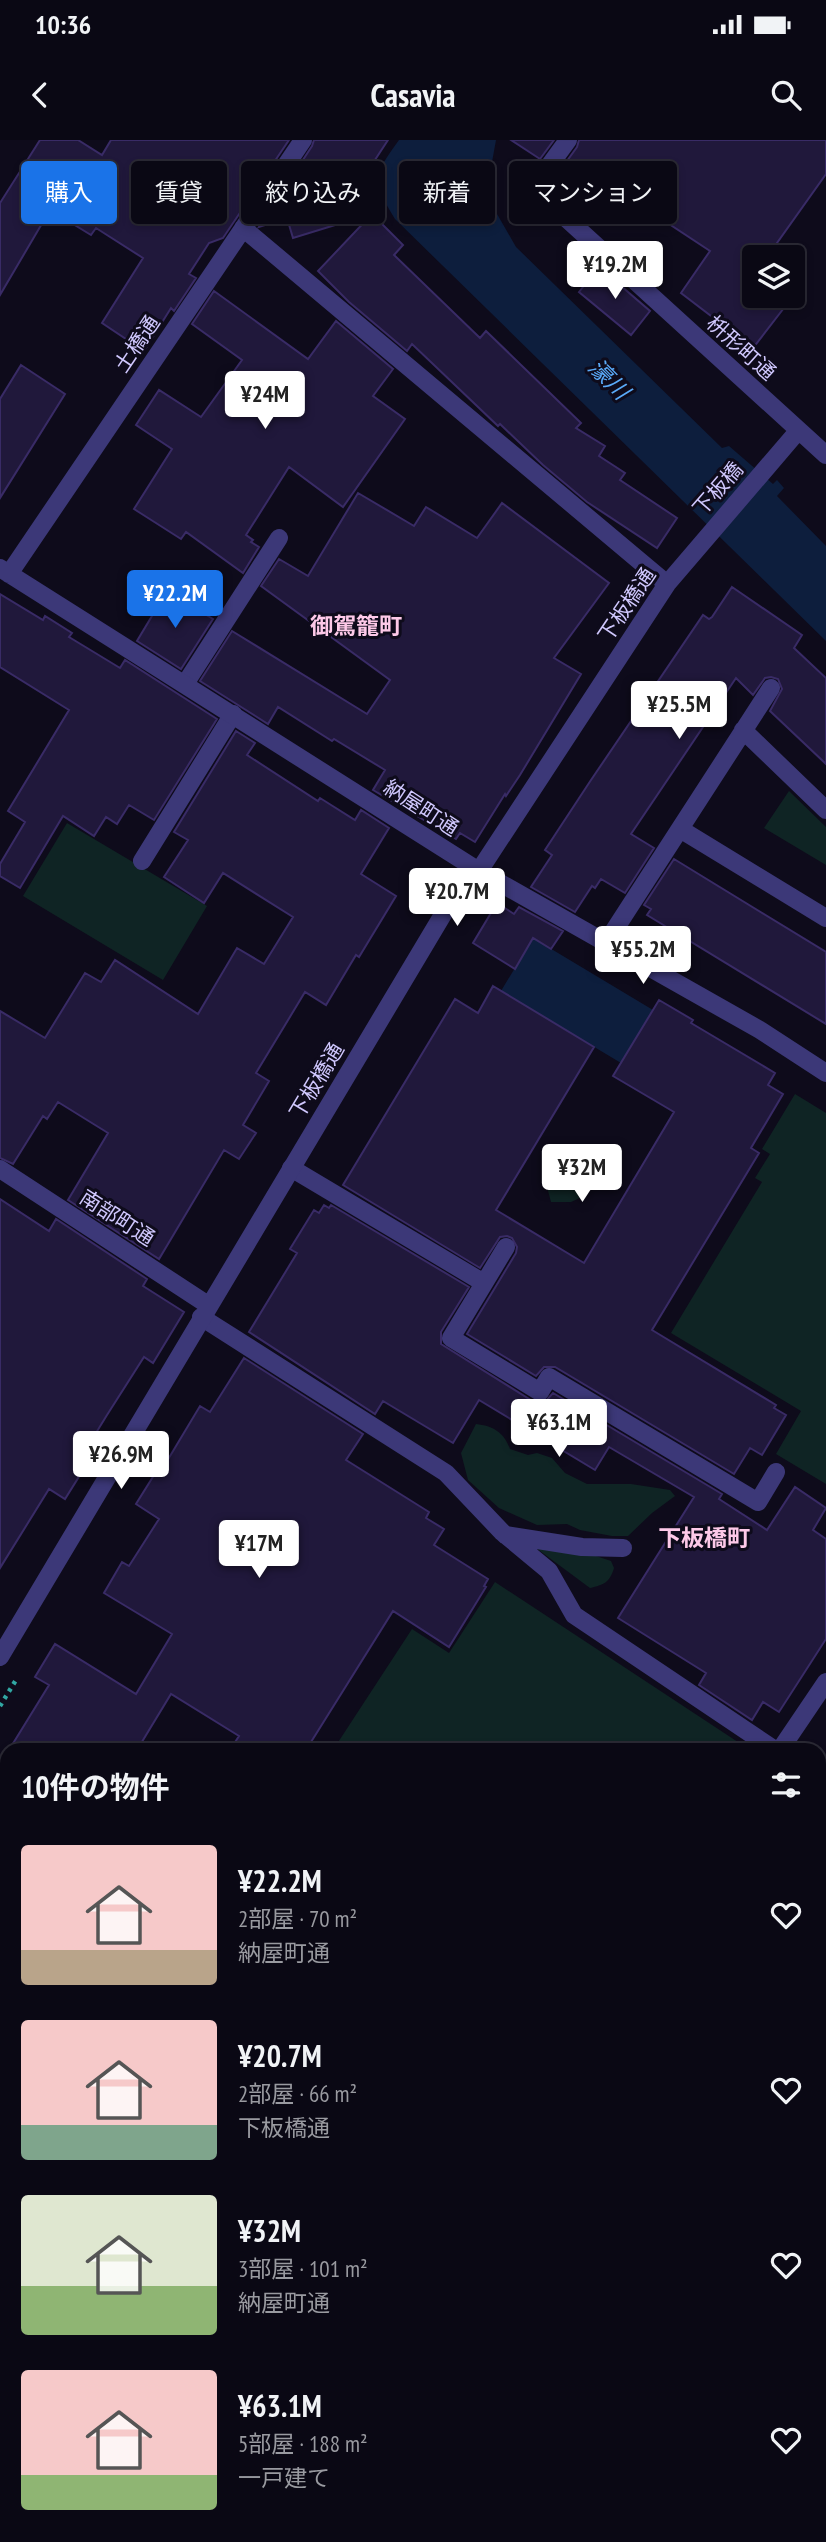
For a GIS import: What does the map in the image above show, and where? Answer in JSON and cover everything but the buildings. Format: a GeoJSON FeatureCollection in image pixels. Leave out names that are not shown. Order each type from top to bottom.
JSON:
{"type":"FeatureCollection","features":[{"type":"Feature","properties":{"kind":"street","name":"土橋通"},"geometry":{"type":"LineString","coordinates":[[5,571],[303,140]]}},
{"type":"Feature","properties":{"kind":"street","name":"枡形町通"},"geometry":{"type":"LineString","coordinates":[[568,140],[533,188],[826,456]]}},
{"type":"Feature","properties":{"kind":"street"},"geometry":{"type":"LineString","coordinates":[[243,228],[667,584]]}},
{"type":"Feature","properties":{"kind":"street","name":"下板橋"},"geometry":{"type":"LineString","coordinates":[[699,546],[798,431]]}},
{"type":"Feature","properties":{"kind":"street"},"geometry":{"type":"LineString","coordinates":[[185,684],[279,538]]}},
{"type":"Feature","properties":{"kind":"street","name":"下板橋通"},"geometry":{"type":"LineString","coordinates":[[0,1657],[454,896],[479,871],[667,584],[699,546]]}},
{"type":"Feature","properties":{"kind":"street","name":"納屋町通"},"geometry":{"type":"LineString","coordinates":[[5,571],[479,871],[760,1030],[826,1073]]}},
{"type":"Feature","properties":{"kind":"street"},"geometry":{"type":"LineString","coordinates":[[606,943],[771,688]]}},
{"type":"Feature","properties":{"kind":"street"},"geometry":{"type":"LineString","coordinates":[[142,861],[233,714]]}},
{"type":"Feature","properties":{"kind":"street"},"geometry":{"type":"LineString","coordinates":[[743,730],[826,810]]}},
{"type":"Feature","properties":{"kind":"street"},"geometry":{"type":"LineString","coordinates":[[680,828],[826,918]]}},
{"type":"Feature","properties":{"kind":"street"},"geometry":{"type":"LineString","coordinates":[[291,1168],[484,1283]]}},
{"type":"Feature","properties":{"kind":"street","name":"南部町通"},"geometry":{"type":"LineString","coordinates":[[0,1169],[446,1473],[505,1535],[549,1572],[574,1615],[767,1743]]}},
{"type":"Feature","properties":{"kind":"street"},"geometry":{"type":"LineString","coordinates":[[506,1247],[451,1338],[540,1392],[549,1377],[758,1502],[776,1472]]}},
{"type":"Feature","properties":{"kind":"street"},"geometry":{"type":"LineString","coordinates":[[505,1535],[582,1546],[623,1548]]}},
{"type":"Feature","properties":{"kind":"street"},"geometry":{"type":"LineString","coordinates":[[783,1743],[826,1682]]}},
{"type":"Feature","properties":{"kind":"green space"},"geometry":{"type":"Polygon","coordinates":[[[789,791],[826,827],[826,865],[764,828],[789,791]]]}},
{"type":"Feature","properties":{"kind":"green space"},"geometry":{"type":"Polygon","coordinates":[[[67,823],[207,906],[163,980],[23,896],[67,823]]]}},
{"type":"Feature","properties":{"kind":"green space"},"geometry":{"type":"Polygon","coordinates":[[[795,1094],[826,1113],[826,1484],[776,1454],[801,1411],[671,1333],[762,1182],[755,1178],[770,1154],[762,1149],[795,1094]]]}},
{"type":"Feature","properties":{"kind":"green space"},"geometry":{"type":"Polygon","coordinates":[[[590,1152],[601,1161],[599,1179],[582,1197],[571,1202],[551,1202],[547,1187],[565,1163],[590,1152]]]}},
{"type":"Feature","properties":{"kind":"green space"},"geometry":{"type":"Polygon","coordinates":[[[476,1424],[497,1431],[505,1438],[510,1449],[552,1458],[565,1473],[587,1484],[631,1484],[670,1490],[675,1496],[628,1536],[580,1530],[567,1524],[537,1525],[499,1508],[468,1480],[461,1453],[476,1424]]]}},
{"type":"Feature","properties":{"kind":"green space"},"geometry":{"type":"Polygon","coordinates":[[[536,1548],[596,1556],[611,1561],[614,1568],[606,1582],[590,1588],[536,1548]]]}},
{"type":"Feature","properties":{"kind":"green space"},"geometry":{"type":"Polygon","coordinates":[[[495,1582],[739,1743],[338,1743],[412,1629],[449,1653],[495,1582]]]}},
{"type":"Feature","properties":{"kind":"water"},"geometry":{"type":"Polygon","coordinates":[[[399,140],[496,140],[492,161],[399,161],[399,223],[385,201],[385,161],[399,140]]]}},
{"type":"Feature","properties":{"kind":"water","name":"濠川"},"geometry":{"type":"Polygon","coordinates":[[[495,202],[497,214],[516,247],[722,448],[729,446],[773,484],[777,480],[784,488],[777,496],[826,546],[826,641],[400,224],[495,224],[495,202]]]}},
{"type":"Feature","properties":{"kind":"water"},"geometry":{"type":"Polygon","coordinates":[[[533,938],[653,1010],[621,1063],[501,991],[533,938]]]}},
{"type":"Feature","properties":{"kind":"district","name":"御駕籠町"},"geometry":{"type":"Point","coordinates":[356,626]}},
{"type":"Feature","properties":{"kind":"district","name":"下板橋町"},"geometry":{"type":"Point","coordinates":[704,1538]}}]}
